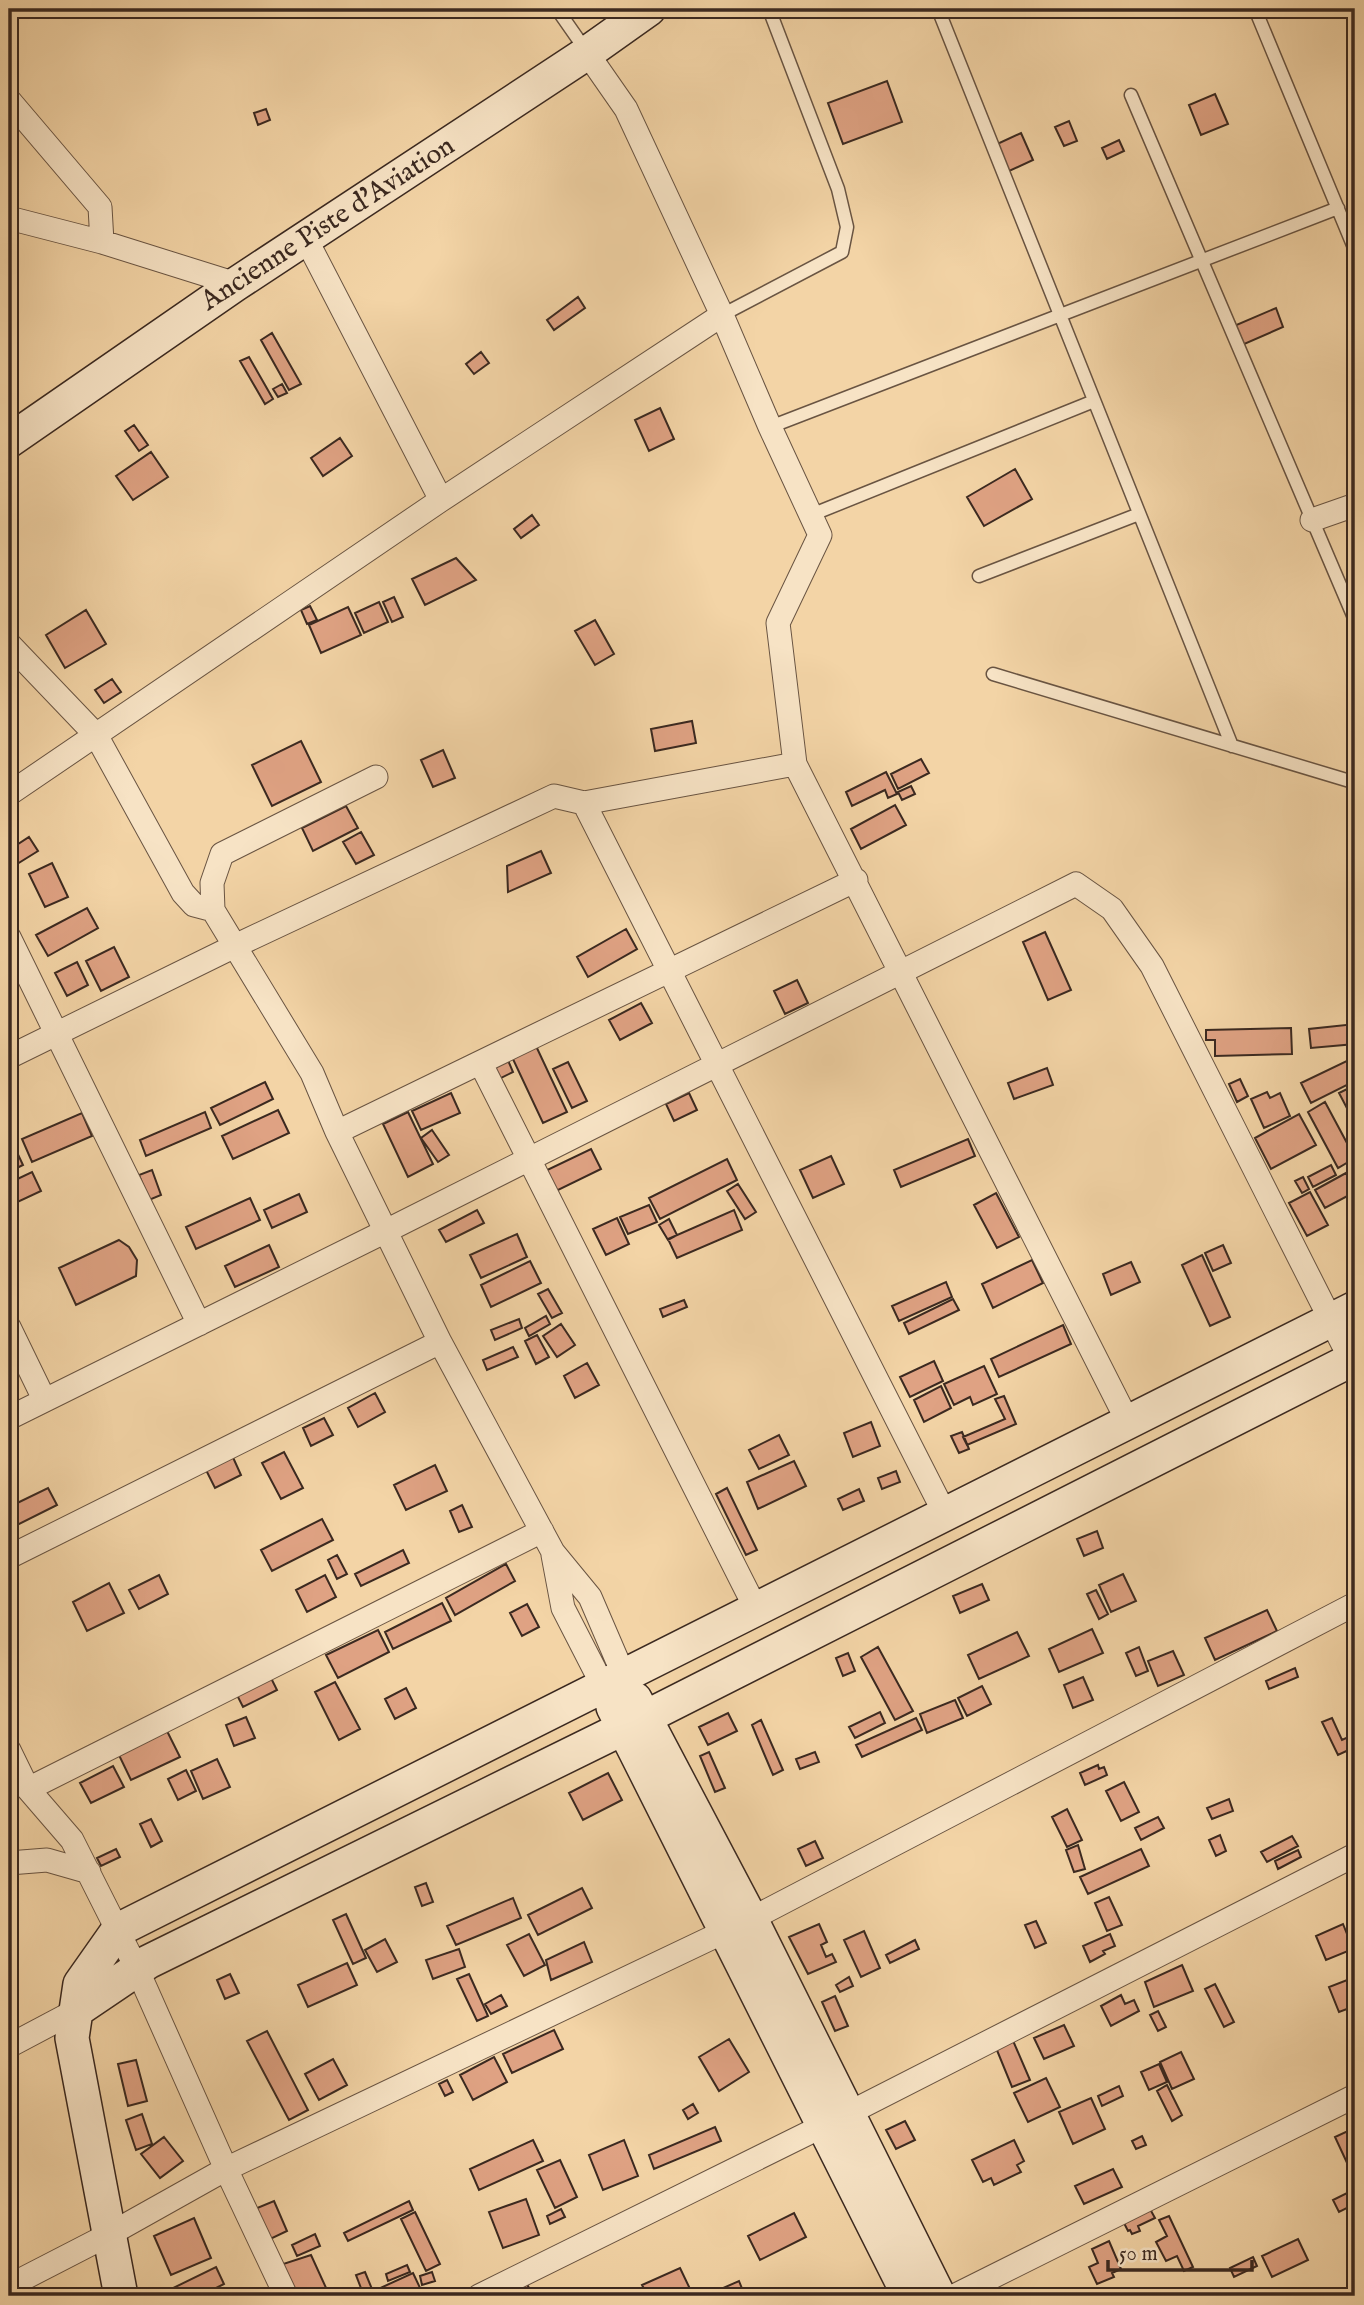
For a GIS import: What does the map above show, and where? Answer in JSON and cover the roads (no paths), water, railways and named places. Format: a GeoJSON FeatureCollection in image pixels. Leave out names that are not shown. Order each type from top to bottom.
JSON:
{"type":"FeatureCollection","features":[{"type":"Feature","properties":{"kind":"street","name":"Ancienne Piste d'Aviation"},"geometry":{"type":"LineString","coordinates":[[9,441],[236,284],[587,53],[649,9]]}},
{"type":"Feature","properties":{"kind":"street"},"geometry":{"type":"LineString","coordinates":[[587,53],[626,108],[722,314],[770,428],[820,536],[778,623],[795,764],[856,880],[1128,1423]]}},
{"type":"Feature","properties":{"kind":"street"},"geometry":{"type":"LineString","coordinates":[[9,100],[100,207],[102,242]]}},
{"type":"Feature","properties":{"kind":"street"},"geometry":{"type":"LineString","coordinates":[[9,219],[102,242],[236,284]]}},
{"type":"Feature","properties":{"kind":"street"},"geometry":{"type":"LineString","coordinates":[[306,239],[441,500]]}},
{"type":"Feature","properties":{"kind":"street"},"geometry":{"type":"LineString","coordinates":[[9,794],[441,500],[722,314]]}},
{"type":"Feature","properties":{"kind":"street"},"geometry":{"type":"LineString","coordinates":[[1312,520],[1355,505]]}},
{"type":"Feature","properties":{"kind":"street"},"geometry":{"type":"LineString","coordinates":[[9,645],[96,735],[183,893],[194,905],[213,909]]}},
{"type":"Feature","properties":{"kind":"street"},"geometry":{"type":"LineString","coordinates":[[9,1057],[237,945],[554,796],[584,803],[795,764]]}},
{"type":"Feature","properties":{"kind":"street"},"geometry":{"type":"LineString","coordinates":[[376,777],[222,854],[212,883],[213,909],[312,1073],[337,1132],[440,1342],[553,1552],[590,1597],[613,1681],[835,2120],[909,2296]]}},
{"type":"Feature","properties":{"kind":"street"},"geometry":{"type":"LineString","coordinates":[[584,803],[945,1514]]}},
{"type":"Feature","properties":{"kind":"street"},"geometry":{"type":"LineString","coordinates":[[337,1132],[856,880]]}},
{"type":"Feature","properties":{"kind":"street"},"geometry":{"type":"LineString","coordinates":[[9,1418],[1076,884],[1112,909],[1152,966],[1343,1314],[1354,1362],[137,1969],[77,2010],[9,2046]]}},
{"type":"Feature","properties":{"kind":"street"},"geometry":{"type":"LineString","coordinates":[[9,937],[199,1324]]}},
{"type":"Feature","properties":{"kind":"street"},"geometry":{"type":"LineString","coordinates":[[481,1064],[756,1609]]}},
{"type":"Feature","properties":{"kind":"street"},"geometry":{"type":"LineString","coordinates":[[121,2296],[72,2038],[80,1984],[118,1930],[1343,1314]]}},
{"type":"Feature","properties":{"kind":"street"},"geometry":{"type":"LineString","coordinates":[[9,1327],[44,1399]]}},
{"type":"Feature","properties":{"kind":"street"},"geometry":{"type":"LineString","coordinates":[[9,1557],[440,1342]]}},
{"type":"Feature","properties":{"kind":"street"},"geometry":{"type":"LineString","coordinates":[[29,1789],[542,1531]]}},
{"type":"Feature","properties":{"kind":"street"},"geometry":{"type":"LineString","coordinates":[[9,2286],[110,2234],[226,2169],[738,1925],[1355,1604]]}},
{"type":"Feature","properties":{"kind":"street"},"geometry":{"type":"LineString","coordinates":[[9,1750],[29,1789],[72,1840],[89,1872],[137,1969],[286,2296]]}},
{"type":"Feature","properties":{"kind":"street"},"geometry":{"type":"LineString","coordinates":[[479,2296],[835,2120],[1355,1855]]}},
{"type":"Feature","properties":{"kind":"street"},"geometry":{"type":"LineString","coordinates":[[9,1863],[47,1860],[89,1872]]}},
{"type":"Feature","properties":{"kind":"street"},"geometry":{"type":"LineString","coordinates":[[954,2296],[1355,2096]]}},
{"type":"Feature","properties":{"kind":"street"},"geometry":{"type":"LineString","coordinates":[[835,2120],[939,2296]]}},
{"type":"Feature","properties":{"kind":"lane"},"geometry":{"type":"LineString","coordinates":[[557,9],[587,53]]}},
{"type":"Feature","properties":{"kind":"lane"},"geometry":{"type":"LineString","coordinates":[[722,314],[842,252],[847,227],[838,189],[769,9]]}},
{"type":"Feature","properties":{"kind":"lane"},"geometry":{"type":"LineString","coordinates":[[938,9],[1232,746]]}},
{"type":"Feature","properties":{"kind":"lane"},"geometry":{"type":"LineString","coordinates":[[1255,9],[1355,250]]}},
{"type":"Feature","properties":{"kind":"lane"},"geometry":{"type":"LineString","coordinates":[[1131,95],[1355,620]]}},
{"type":"Feature","properties":{"kind":"lane"},"geometry":{"type":"LineString","coordinates":[[770,428],[1338,208]]}},
{"type":"Feature","properties":{"kind":"lane"},"geometry":{"type":"LineString","coordinates":[[811,515],[1094,401]]}},
{"type":"Feature","properties":{"kind":"lane"},"geometry":{"type":"LineString","coordinates":[[979,576],[1139,514]]}},
{"type":"Feature","properties":{"kind":"lane"},"geometry":{"type":"LineString","coordinates":[[993,674],[1355,781]]}}]}
